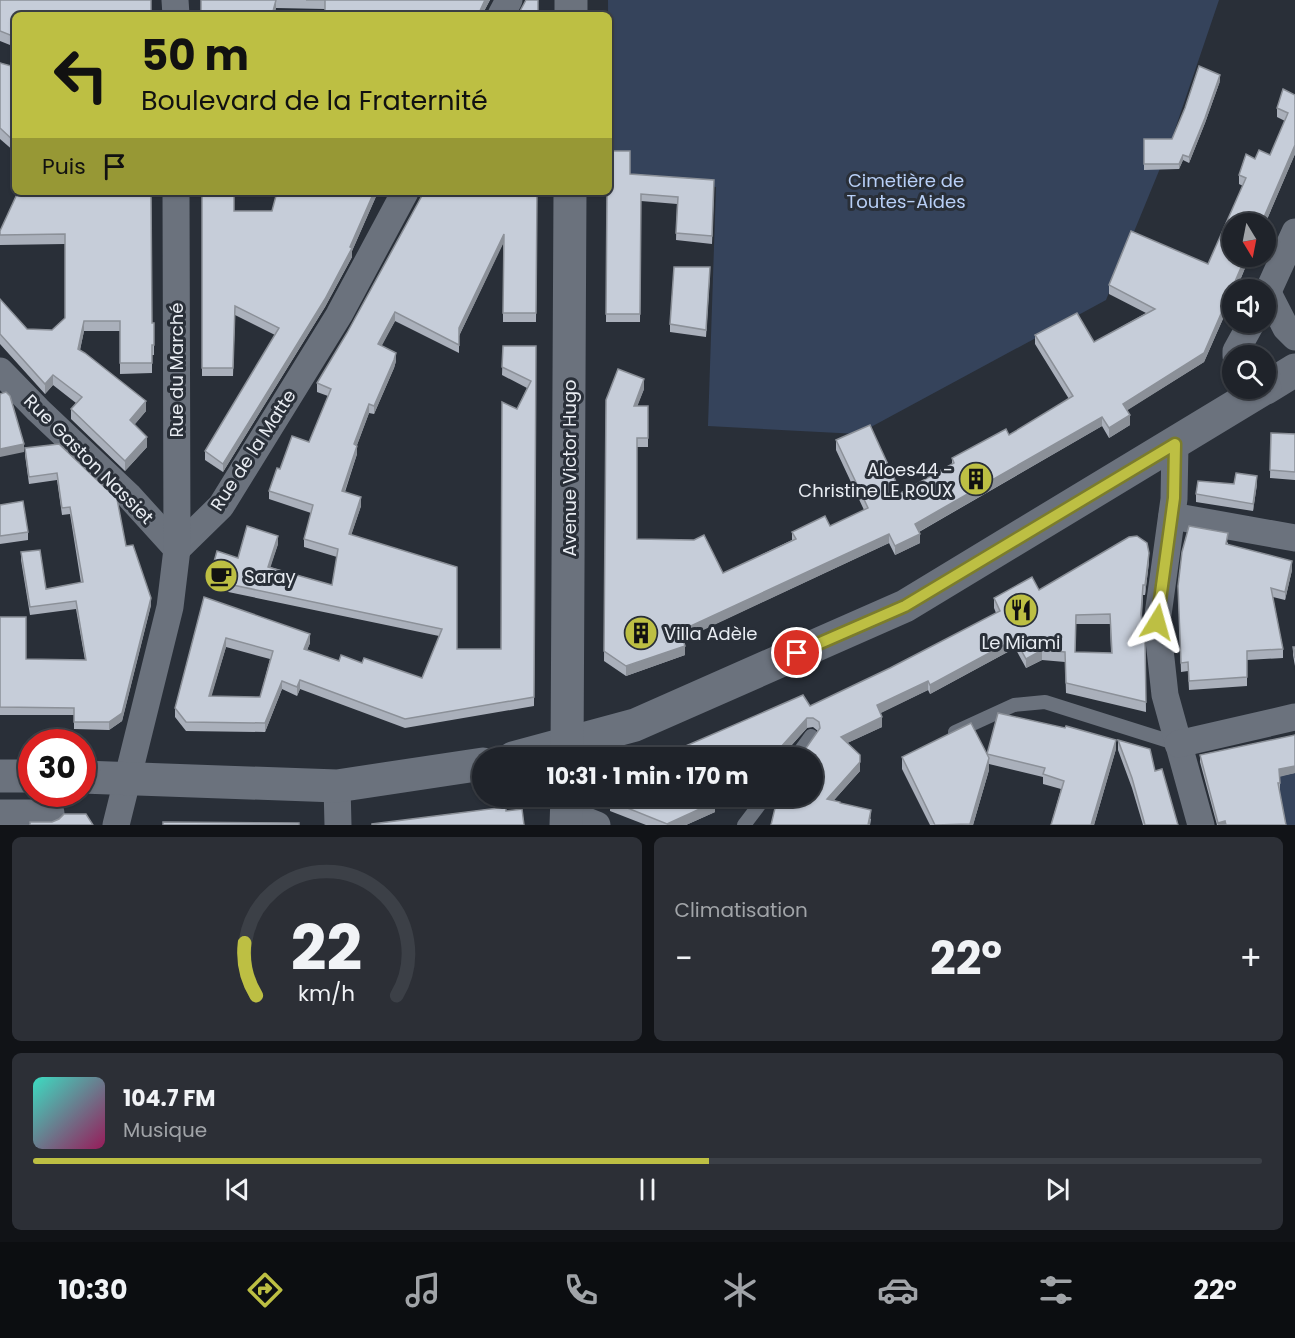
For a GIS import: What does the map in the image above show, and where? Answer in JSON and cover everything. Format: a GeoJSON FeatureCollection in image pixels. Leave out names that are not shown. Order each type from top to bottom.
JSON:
{"type":"FeatureCollection","features":[{"type":"Feature","properties":{"kind":"main road","name":"Avenue Victor Hugo"},"geometry":{"type":"LineString","coordinates":[[567,747],[570,195]]}},
{"type":"Feature","properties":{"kind":"main road"},"geometry":{"type":"LineString","coordinates":[[1276,379],[1295,369]]}},
{"type":"Feature","properties":{"kind":"main road"},"geometry":{"type":"LineString","coordinates":[[577,747],[635,725],[905,606],[1175,444],[1243,399]]}},
{"type":"Feature","properties":{"kind":"main road"},"geometry":{"type":"LineString","coordinates":[[96,777],[337,786],[472,766]]}},
{"type":"Feature","properties":{"kind":"main road"},"geometry":{"type":"LineString","coordinates":[[0,776],[18,776]]}},
{"type":"Feature","properties":{"kind":"street","name":"Rue du Marché"},"geometry":{"type":"LineString","coordinates":[[176,195],[177,549]]}},
{"type":"Feature","properties":{"kind":"street","name":"Rue de la Matte"},"geometry":{"type":"LineString","coordinates":[[177,549],[221,506],[339,315],[403,195]]}},
{"type":"Feature","properties":{"kind":"street"},"geometry":{"type":"LineString","coordinates":[[1274,279],[1295,232]]}},
{"type":"Feature","properties":{"kind":"street"},"geometry":{"type":"LineString","coordinates":[[1276,310],[1286,328],[1295,337]]}},
{"type":"Feature","properties":{"kind":"street","name":"Rue Gaston Nassiet"},"geometry":{"type":"LineString","coordinates":[[0,371],[129,496],[177,549]]}},
{"type":"Feature","properties":{"kind":"street"},"geometry":{"type":"LineString","coordinates":[[1175,444],[1172,516],[1157,622],[1165,695],[1201,825]]}},
{"type":"Feature","properties":{"kind":"street"},"geometry":{"type":"LineString","coordinates":[[1172,516],[1295,538]]}},
{"type":"Feature","properties":{"kind":"street"},"geometry":{"type":"LineString","coordinates":[[116,825],[170,607],[177,549]]}},
{"type":"Feature","properties":{"kind":"street"},"geometry":{"type":"LineString","coordinates":[[1178,744],[1295,717]]}},
{"type":"Feature","properties":{"kind":"street"},"geometry":{"type":"LineString","coordinates":[[337,786],[338,825]]}},
{"type":"Feature","properties":{"kind":"street"},"geometry":{"type":"LineString","coordinates":[[0,813],[37,807]]}},
{"type":"Feature","properties":{"kind":"street"},"geometry":{"type":"LineString","coordinates":[[567,812],[597,825]]}},
{"type":"Feature","properties":{"kind":"lane"},"geometry":{"type":"LineString","coordinates":[[944,737],[1014,705],[1045,702],[1178,744]]}},
{"type":"Feature","properties":{"kind":"lane"},"geometry":{"type":"LineString","coordinates":[[803,747],[811,736]]}},
{"type":"Feature","properties":{"kind":"lane"},"geometry":{"type":"LineString","coordinates":[[744,825],[758,807]]}},
{"type":"Feature","properties":{"kind":"green space","name":"Cimetière de Toutes-Aides"},"geometry":{"type":"Polygon","coordinates":[[[608,0],[1219,0],[1170,144],[1106,300],[858,434],[708,426],[716,187],[612,178],[612,12],[608,12],[608,0]]]}},
{"type":"Feature","properties":{"kind":"green space"},"geometry":{"type":"Polygon","coordinates":[[[1295,773],[1295,825],[1237,825],[1274,777],[1295,773]]]}},
{"type":"Feature","properties":{"kind":"building"},"geometry":{"type":"Polygon","coordinates":[[[0,0],[151,0],[151,12],[12,12],[12,36],[0,31],[0,0]]]}},
{"type":"Feature","properties":{"kind":"building"},"geometry":{"type":"Polygon","coordinates":[[[201,0],[276,0],[273,12],[201,11],[201,0]]]}},
{"type":"Feature","properties":{"kind":"building"},"geometry":{"type":"Polygon","coordinates":[[[325,0],[485,0],[479,12],[325,12],[325,0]]]}},
{"type":"Feature","properties":{"kind":"building"},"geometry":{"type":"Polygon","coordinates":[[[526,0],[538,0],[538,12],[520,12],[526,0]]]}},
{"type":"Feature","properties":{"kind":"building"},"geometry":{"type":"Polygon","coordinates":[[[0,63],[12,66],[12,139],[0,128],[0,63]]]}},
{"type":"Feature","properties":{"kind":"building"},"geometry":{"type":"Polygon","coordinates":[[[1199,66],[1220,75],[1189,157],[1183,155],[1179,164],[1144,164],[1144,139],[1172,139],[1199,66]]]}},
{"type":"Feature","properties":{"kind":"building"},"geometry":{"type":"Polygon","coordinates":[[[1283,89],[1295,95],[1295,145],[1266,213],[1231,213],[1246,178],[1239,175],[1246,154],[1255,159],[1259,150],[1270,155],[1288,113],[1277,108],[1283,89]]]}},
{"type":"Feature","properties":{"kind":"building"},"geometry":{"type":"Polygon","coordinates":[[[612,151],[630,151],[630,174],[714,180],[712,236],[676,233],[678,197],[641,194],[640,314],[606,314],[607,195],[612,195],[612,151]]]}},
{"type":"Feature","properties":{"kind":"building"},"geometry":{"type":"Polygon","coordinates":[[[17,195],[151,195],[152,323],[154,323],[152,363],[120,363],[120,321],[84,321],[78,349],[146,401],[130,420],[147,437],[125,461],[71,409],[82,397],[53,375],[45,384],[0,334],[0,299],[27,329],[52,330],[65,318],[65,234],[0,235],[17,195]]]}},
{"type":"Feature","properties":{"kind":"building"},"geometry":{"type":"Polygon","coordinates":[[[202,195],[234,195],[234,211],[272,211],[276,195],[373,195],[350,247],[352,248],[325,299],[223,464],[205,451],[279,328],[235,306],[233,368],[202,368],[202,195]]]}},
{"type":"Feature","properties":{"kind":"building"},"geometry":{"type":"Polygon","coordinates":[[[422,195],[537,195],[536,313],[503,313],[504,234],[459,328],[459,345],[395,312],[378,344],[396,353],[394,360],[374,406],[369,404],[354,444],[357,446],[342,491],[361,497],[349,534],[457,567],[457,649],[501,649],[502,402],[517,409],[531,381],[502,367],[503,346],[536,346],[534,697],[405,719],[300,680],[297,687],[282,681],[265,723],[186,722],[175,708],[204,597],[310,634],[304,649],[339,661],[341,655],[362,663],[364,658],[422,678],[442,629],[209,580],[217,551],[238,558],[247,526],[278,536],[268,567],[332,585],[338,549],[304,539],[313,505],[269,491],[292,436],[309,442],[331,389],[317,383],[422,195]],[[226,638],[209,696],[260,697],[273,651],[226,638]]]}},
{"type":"Feature","properties":{"kind":"building"},"geometry":{"type":"Polygon","coordinates":[[[1131,231],[1208,264],[1222,232],[1222,267],[1241,267],[1236,279],[1222,279],[1222,311],[1204,353],[1123,404],[1130,415],[1109,428],[1102,417],[915,524],[920,534],[895,546],[889,534],[680,631],[685,646],[626,666],[604,651],[606,400],[618,369],[644,379],[634,406],[648,406],[648,438],[637,438],[637,539],[694,540],[704,535],[723,573],[796,539],[792,532],[825,516],[830,526],[868,508],[836,440],[870,425],[901,493],[954,463],[952,458],[1006,429],[1009,435],[1073,396],[1035,335],[1077,313],[1094,342],[1155,309],[1109,285],[1131,231]]]}},
{"type":"Feature","properties":{"kind":"building"},"geometry":{"type":"Polygon","coordinates":[[[674,267],[710,267],[706,330],[670,324],[674,267]]]}},
{"type":"Feature","properties":{"kind":"building"},"geometry":{"type":"Polygon","coordinates":[[[6,392],[10,396],[24,444],[0,449],[0,394],[6,392]]]}},
{"type":"Feature","properties":{"kind":"building"},"geometry":{"type":"Polygon","coordinates":[[[1271,433],[1295,434],[1295,472],[1270,470],[1271,433]]]}},
{"type":"Feature","properties":{"kind":"building"},"geometry":{"type":"Polygon","coordinates":[[[59,444],[117,499],[126,546],[133,545],[151,598],[122,713],[109,722],[74,722],[74,708],[0,707],[0,617],[26,617],[26,659],[86,660],[76,601],[30,607],[21,552],[40,550],[46,589],[83,582],[70,507],[62,508],[57,473],[29,477],[25,448],[59,444]]]}},
{"type":"Feature","properties":{"kind":"building"},"geometry":{"type":"Polygon","coordinates":[[[1236,473],[1257,476],[1253,504],[1196,494],[1198,481],[1234,484],[1236,473]]]}},
{"type":"Feature","properties":{"kind":"building"},"geometry":{"type":"Polygon","coordinates":[[[23,501],[28,532],[0,536],[0,505],[23,501]]]}},
{"type":"Feature","properties":{"kind":"building"},"geometry":{"type":"Polygon","coordinates":[[[1189,526],[1228,533],[1226,544],[1292,561],[1285,592],[1271,588],[1283,649],[1247,651],[1247,677],[1189,681],[1188,662],[1181,663],[1178,586],[1182,552],[1189,526]]]}},
{"type":"Feature","properties":{"kind":"building"},"geometry":{"type":"Polygon","coordinates":[[[1137,536],[1147,543],[1149,553],[1141,614],[1145,644],[1146,702],[1066,683],[1065,652],[1042,650],[1026,659],[1015,639],[930,685],[928,681],[877,705],[882,717],[841,737],[860,755],[860,762],[827,799],[871,810],[868,825],[771,825],[775,807],[823,807],[823,747],[807,747],[820,728],[819,722],[813,718],[807,718],[781,747],[683,747],[803,695],[810,706],[890,668],[1000,611],[994,598],[1032,577],[1039,590],[1129,537],[1137,536]],[[1110,614],[1076,615],[1075,652],[1112,653],[1110,614]]]}},
{"type":"Feature","properties":{"kind":"building"},"geometry":{"type":"Polygon","coordinates":[[[998,713],[1065,728],[1066,726],[1116,740],[1091,825],[1051,825],[1064,781],[1043,774],[1045,768],[987,754],[998,713]]]}},
{"type":"Feature","properties":{"kind":"building"},"geometry":{"type":"Polygon","coordinates":[[[971,723],[989,758],[970,824],[935,825],[902,757],[971,723]]]}},
{"type":"Feature","properties":{"kind":"building"},"geometry":{"type":"Polygon","coordinates":[[[1295,735],[1295,766],[1279,769],[1280,783],[1278,783],[1286,825],[1226,825],[1225,821],[1218,823],[1200,755],[1295,735]]]}},
{"type":"Feature","properties":{"kind":"building"},"geometry":{"type":"Polygon","coordinates":[[[1118,740],[1150,749],[1155,771],[1162,769],[1178,825],[1145,825],[1132,778],[1118,740]]]}},
{"type":"Feature","properties":{"kind":"building"},"geometry":{"type":"Polygon","coordinates":[[[506,807],[506,811],[522,809],[524,825],[372,825],[506,807]]]}},
{"type":"Feature","properties":{"kind":"building"},"geometry":{"type":"Polygon","coordinates":[[[625,807],[704,807],[667,824],[625,807]]]}},
{"type":"Feature","properties":{"kind":"building"},"geometry":{"type":"Polygon","coordinates":[[[64,814],[86,814],[93,825],[30,825],[30,822],[52,822],[64,814]]]}},
{"type":"Feature","properties":{"kind":"building"},"geometry":{"type":"Polygon","coordinates":[[[163,822],[299,823],[299,825],[163,825],[163,822]]]}},
{"type":"Feature","properties":{"kind":"place","name":"Aloes44 - Christine LE ROUX"},"geometry":{"type":"Point","coordinates":[976,479]}},
{"type":"Feature","properties":{"kind":"place","name":"Saray"},"geometry":{"type":"Point","coordinates":[221,576]}},
{"type":"Feature","properties":{"kind":"place","name":"Le Miami"},"geometry":{"type":"Point","coordinates":[1021,610]}},
{"type":"Feature","properties":{"kind":"place","name":"Villa Adèle"},"geometry":{"type":"Point","coordinates":[641,633]}},
{"type":"Feature","properties":{"kind":"route"},"geometry":{"type":"LineString","coordinates":[[797,653],[905,606],[1175,444],[1174,498],[1157,622]]}}]}
